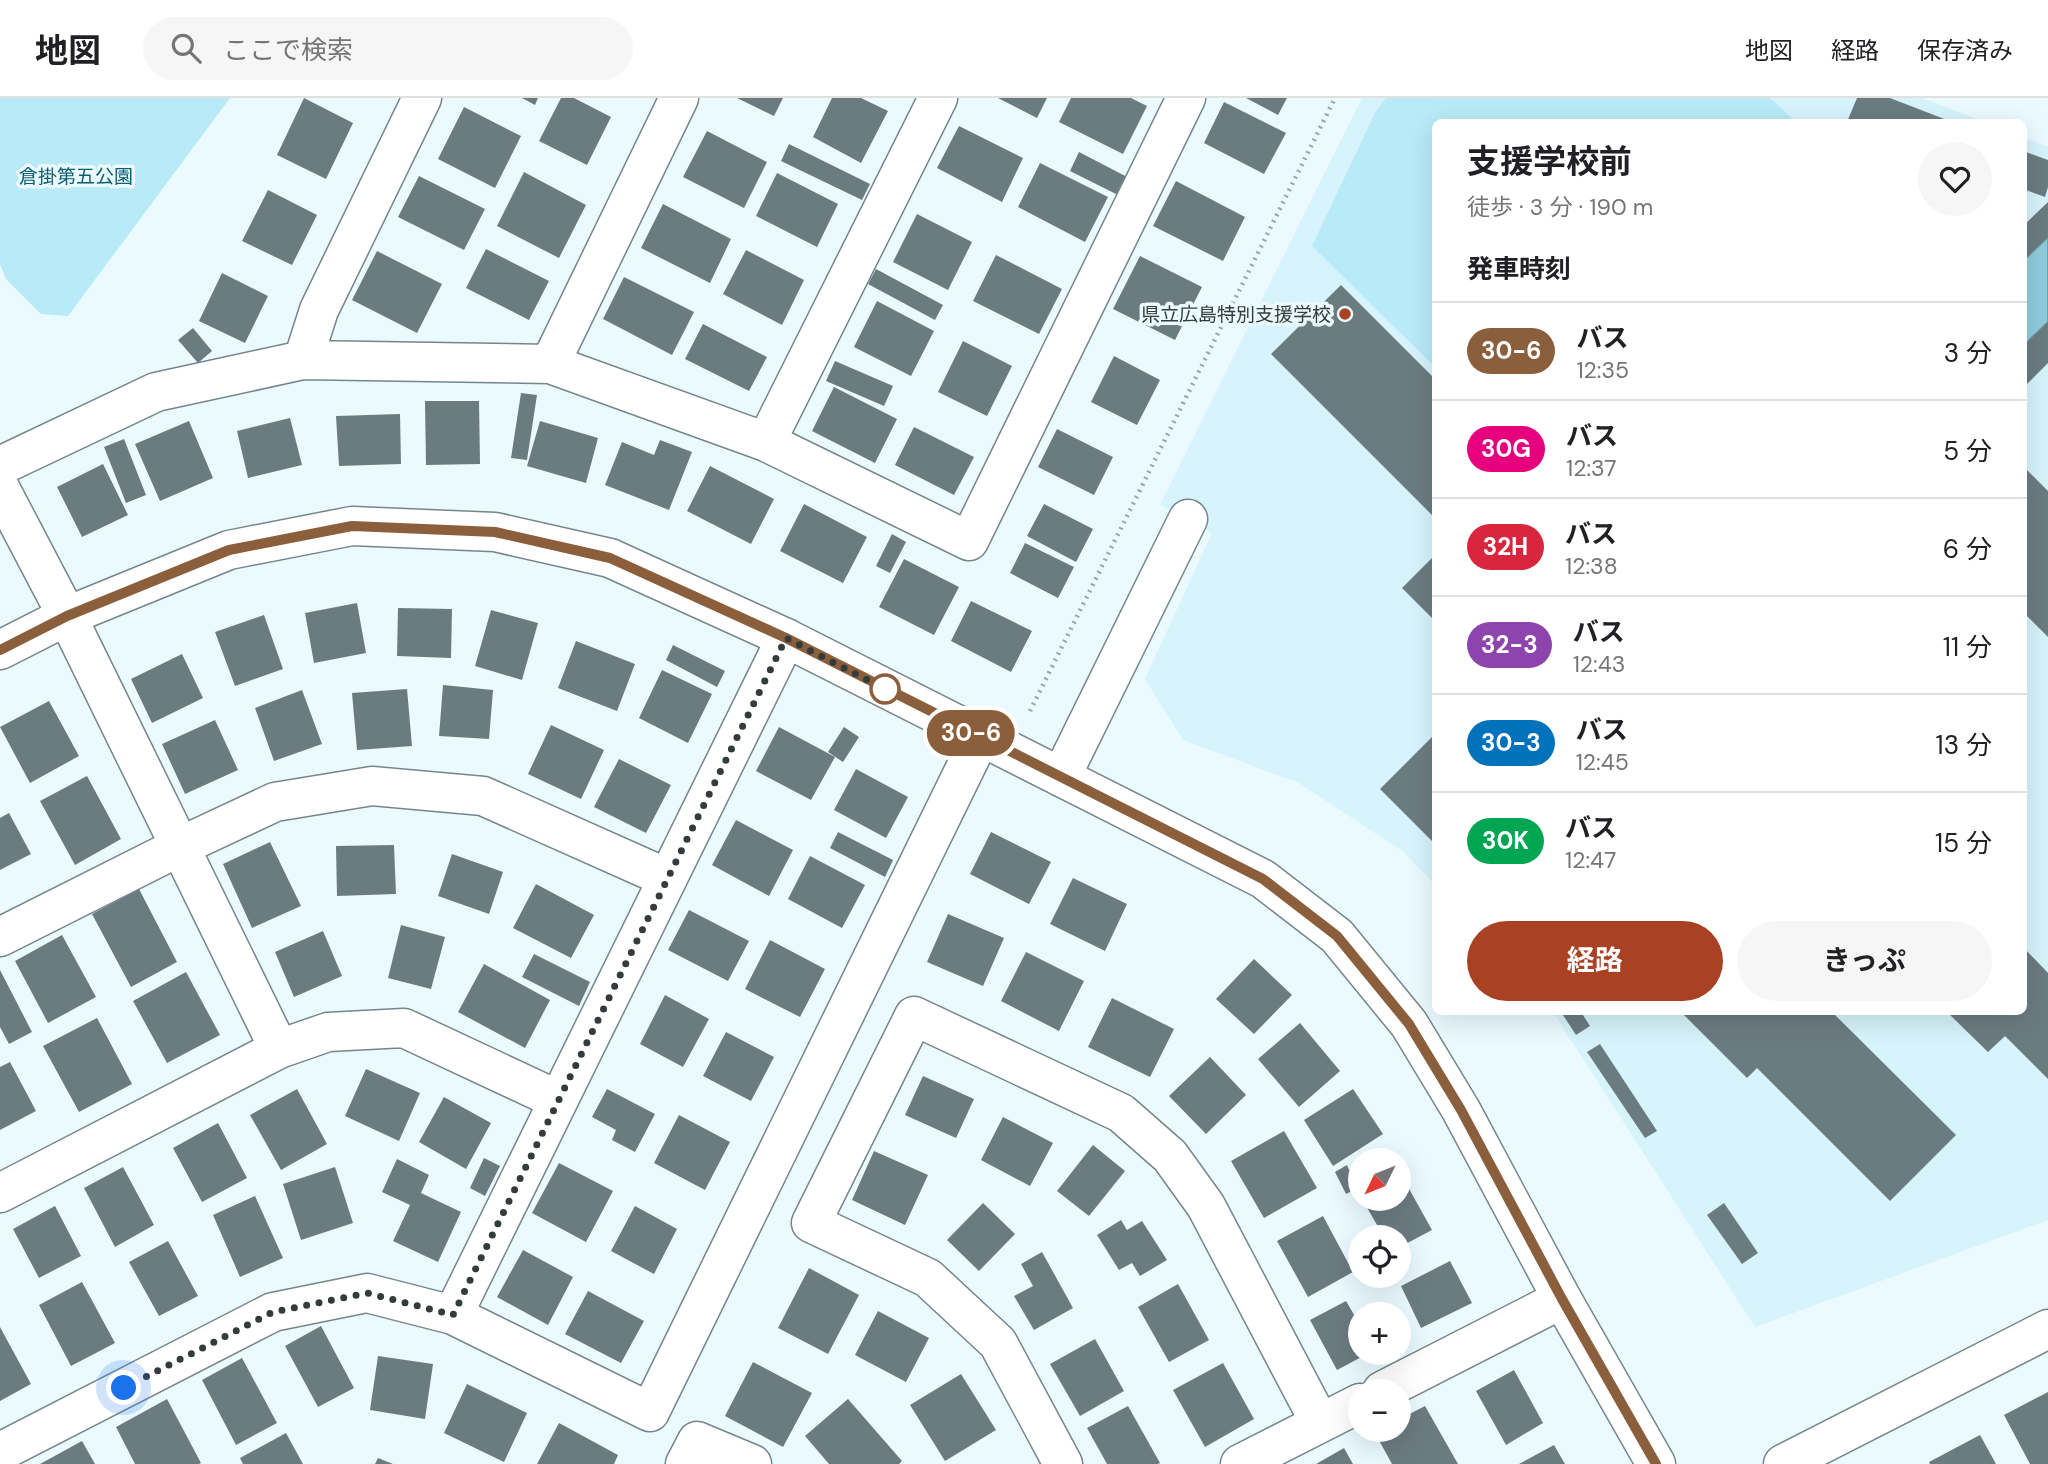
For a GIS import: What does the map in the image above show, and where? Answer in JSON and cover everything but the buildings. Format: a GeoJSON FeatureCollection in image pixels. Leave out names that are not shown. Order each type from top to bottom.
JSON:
{"type":"FeatureCollection","features":[{"type":"Feature","properties":{"kind":"street"},"geometry":{"type":"LineString","coordinates":[[303,360],[319,310],[422,98]]}},
{"type":"Feature","properties":{"kind":"street"},"geometry":{"type":"LineString","coordinates":[[550,364],[679,98]]}},
{"type":"Feature","properties":{"kind":"street"},"geometry":{"type":"LineString","coordinates":[[766,442],[937,98]]}},
{"type":"Feature","properties":{"kind":"street"},"geometry":{"type":"LineString","coordinates":[[0,466],[156,392],[303,360],[550,364],[766,442],[969,541],[1186,98]]}},
{"type":"Feature","properties":{"kind":"street"},"geometry":{"type":"LineString","coordinates":[[0,488],[67,616],[279,1049]]}},
{"type":"Feature","properties":{"kind":"street"},"geometry":{"type":"LineString","coordinates":[[1061,777],[1188,519]]}},
{"type":"Feature","properties":{"kind":"street"},"geometry":{"type":"LineString","coordinates":[[0,650],[67,616],[229,550],[352,526],[495,532],[610,558],[786,638],[1263,879],[1337,936],[1409,1024],[1461,1110],[1562,1299],[1656,1464]]}},
{"type":"Feature","properties":{"kind":"street"},"geometry":{"type":"LineString","coordinates":[[453,1315],[786,638]]}},
{"type":"Feature","properties":{"kind":"street"},"geometry":{"type":"LineString","coordinates":[[0,1452],[273,1312],[367,1293],[453,1315],[650,1412],[980,738]]}},
{"type":"Feature","properties":{"kind":"street"},"geometry":{"type":"LineString","coordinates":[[0,937],[180,846],[275,802],[372,786],[483,796],[667,878]]}},
{"type":"Feature","properties":{"kind":"street"},"geometry":{"type":"LineString","coordinates":[[1063,1464],[998,1343],[928,1278],[811,1223],[914,1016],[1121,1113],[1170,1156],[1206,1206],[1320,1423]]}},
{"type":"Feature","properties":{"kind":"street"},"geometry":{"type":"LineString","coordinates":[[0,1192],[279,1049],[328,1031],[404,1028],[558,1100]]}},
{"type":"Feature","properties":{"kind":"street"},"geometry":{"type":"LineString","coordinates":[[1405,1379],[1562,1299]]}},
{"type":"Feature","properties":{"kind":"street"},"geometry":{"type":"LineString","coordinates":[[1783,1464],[2048,1329]]}},
{"type":"Feature","properties":{"kind":"street"},"geometry":{"type":"LineString","coordinates":[[1240,1464],[1348,1409]]}},
{"type":"Feature","properties":{"kind":"street"},"geometry":{"type":"LineString","coordinates":[[685,1464],[697,1441],[752,1464]]}},
{"type":"Feature","properties":{"kind":"path"},"geometry":{"type":"LineString","coordinates":[[1030,711],[1335,98]]}},
{"type":"Feature","properties":{"kind":"shaded area","name":"県立広島特別支援学校"},"geometry":{"type":"Polygon","coordinates":[[[1362,98],[1922,98],[1977,119],[1432,119],[1432,882],[1404,852],[1299,783],[1183,740],[1145,679],[1212,533],[1160,505],[1362,98]]]}},
{"type":"Feature","properties":{"kind":"shaded area"},"geometry":{"type":"Polygon","coordinates":[[[2027,139],[2048,147],[2048,1220],[1755,1327],[1555,1015],[2027,1015],[2027,139]]]}},
{"type":"Feature","properties":{"kind":"shaded area"},"geometry":{"type":"Polygon","coordinates":[[[2048,237],[2048,322],[2027,342],[2027,257],[2048,237]]]}},
{"type":"Feature","properties":{"kind":"green space","name":"倉掛第五公園"},"geometry":{"type":"Polygon","coordinates":[[[0,98],[230,98],[68,316],[41,314],[6,279],[0,264],[0,98]]]}},
{"type":"Feature","properties":{"kind":"green space"},"geometry":{"type":"Polygon","coordinates":[[[1386,98],[1770,98],[1793,119],[1432,119],[1432,364],[1312,246],[1376,111],[1386,98]]]}},
{"type":"Feature","properties":{"kind":"bus line","name":"30-6"},"geometry":{"type":"LineString","coordinates":[[0,650],[67,616],[229,550],[352,526],[495,532],[610,558],[786,638],[1263,879],[1337,936],[1409,1024],[1461,1110],[1562,1299],[1656,1464]]}},
{"type":"Feature","properties":{"kind":"place","name":"県立広島特別支援学校"},"geometry":{"type":"Point","coordinates":[1345,314]}},
{"type":"Feature","properties":{"kind":"route"},"geometry":{"type":"LineString","coordinates":[[124,1388],[273,1312],[367,1293],[453,1315],[786,638],[885,689]]}}]}
